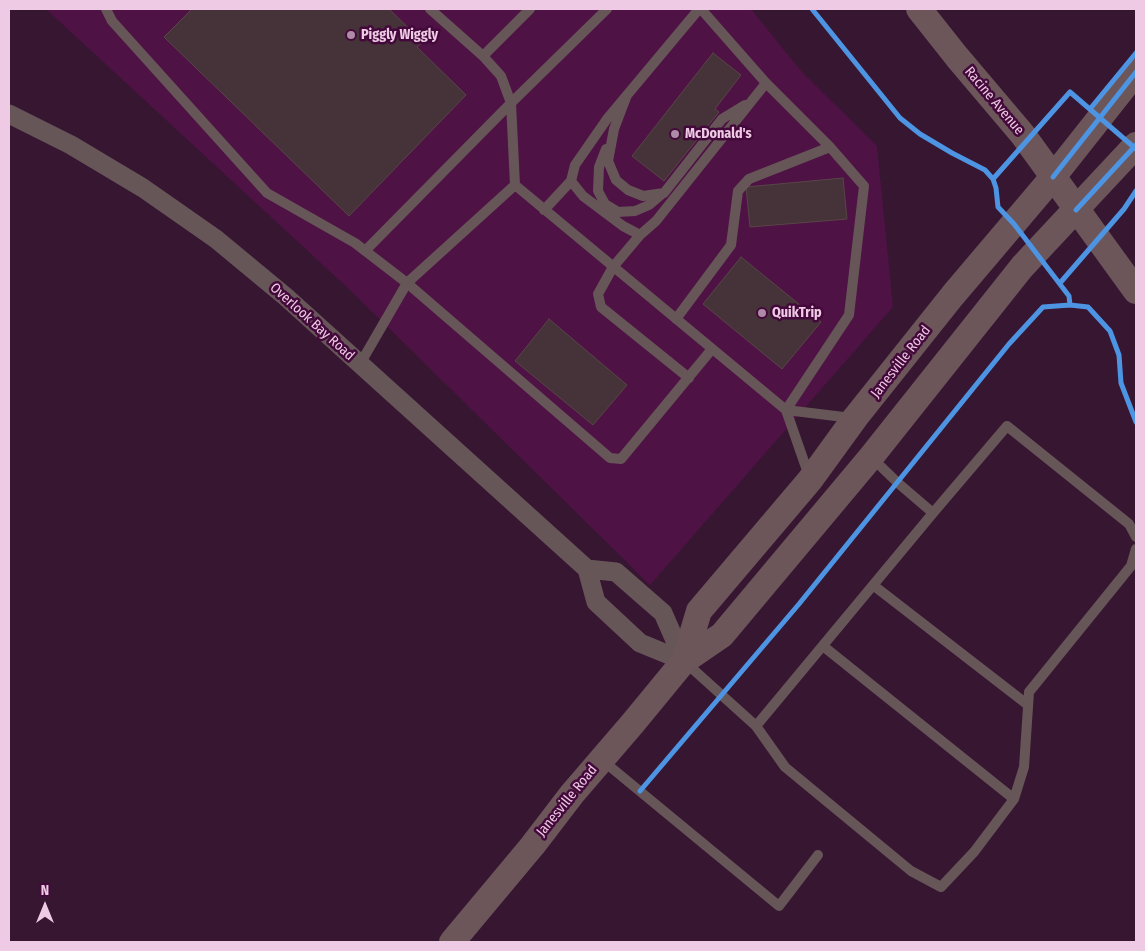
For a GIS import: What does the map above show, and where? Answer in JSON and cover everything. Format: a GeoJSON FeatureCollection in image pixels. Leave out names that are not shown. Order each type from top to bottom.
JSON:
{"type":"FeatureCollection","features":[{"type":"Feature","properties":{"kind":"main road","name":"Racine Avenue"},"geometry":{"type":"LineString","coordinates":[[919,9],[1023,135],[1136,291]]}},
{"type":"Feature","properties":{"kind":"main road","name":"Janesville Road"},"geometry":{"type":"LineString","coordinates":[[684,661],[698,611],[810,480],[856,418],[953,295],[1053,177],[1136,72]]}},
{"type":"Feature","properties":{"kind":"main road","name":"Janesville Road"},"geometry":{"type":"LineString","coordinates":[[452,942],[533,845],[572,794],[684,661],[722,635],[871,457],[1016,274],[1136,145]]}},
{"type":"Feature","properties":{"kind":"street","name":"Overlook Bay Road"},"geometry":{"type":"LineString","coordinates":[[9,114],[71,145],[143,188],[216,239],[286,297],[587,569]]}},
{"type":"Feature","properties":{"kind":"street"},"geometry":{"type":"LineString","coordinates":[[587,569],[616,572],[663,613],[684,661],[640,643],[596,602],[587,569]]}},
{"type":"Feature","properties":{"kind":"lane"},"geometry":{"type":"LineString","coordinates":[[106,9],[112,21],[267,192],[355,243],[407,283],[610,458],[621,460],[712,349]]}},
{"type":"Feature","properties":{"kind":"lane"},"geometry":{"type":"LineString","coordinates":[[430,9],[483,56],[501,76],[511,103],[515,185],[786,410],[810,480]]}},
{"type":"Feature","properties":{"kind":"lane"},"geometry":{"type":"LineString","coordinates":[[483,56],[530,9]]}},
{"type":"Feature","properties":{"kind":"lane"},"geometry":{"type":"LineString","coordinates":[[365,251],[607,9]]}},
{"type":"Feature","properties":{"kind":"lane"},"geometry":{"type":"LineString","coordinates":[[544,210],[571,181],[574,165],[606,119],[700,9],[864,186],[849,315],[786,410]]}},
{"type":"Feature","properties":{"kind":"lane"},"geometry":{"type":"LineString","coordinates":[[689,378],[601,307],[598,294],[613,267],[640,235],[656,221],[766,82]]}},
{"type":"Feature","properties":{"kind":"lane"},"geometry":{"type":"LineString","coordinates":[[627,95],[599,167],[598,191],[605,204],[618,212],[635,211],[649,205],[664,193],[722,119],[751,101]]}},
{"type":"Feature","properties":{"kind":"lane"},"geometry":{"type":"LineString","coordinates":[[614,129],[608,161],[616,180],[628,190],[644,196],[664,193]]}},
{"type":"Feature","properties":{"kind":"lane"},"geometry":{"type":"LineString","coordinates":[[676,319],[731,245],[738,191],[749,179],[830,148]]}},
{"type":"Feature","properties":{"kind":"lane"},"geometry":{"type":"LineString","coordinates":[[571,181],[584,196],[623,226],[640,235]]}},
{"type":"Feature","properties":{"kind":"lane"},"geometry":{"type":"LineString","coordinates":[[360,364],[407,283],[515,185]]}},
{"type":"Feature","properties":{"kind":"lane"},"geometry":{"type":"LineString","coordinates":[[786,410],[856,418]]}},
{"type":"Feature","properties":{"kind":"lane"},"geometry":{"type":"LineString","coordinates":[[756,726],[1007,426],[1129,524],[1136,537]]}},
{"type":"Feature","properties":{"kind":"lane"},"geometry":{"type":"LineString","coordinates":[[871,457],[933,513]]}},
{"type":"Feature","properties":{"kind":"lane"},"geometry":{"type":"LineString","coordinates":[[684,661],[756,726],[785,767],[910,871],[941,887],[974,852],[1014,799],[1024,767],[1029,692],[1132,566],[1136,549]]}},
{"type":"Feature","properties":{"kind":"lane"},"geometry":{"type":"LineString","coordinates":[[873,585],[1028,705]]}},
{"type":"Feature","properties":{"kind":"lane"},"geometry":{"type":"LineString","coordinates":[[823,646],[1014,799]]}},
{"type":"Feature","properties":{"kind":"lane"},"geometry":{"type":"LineString","coordinates":[[601,760],[779,906],[818,855]]}},
{"type":"Feature","properties":{"kind":"shaded area"},"geometry":{"type":"Polygon","coordinates":[[[46,9],[751,9],[801,71],[877,146],[893,307],[650,585],[351,291],[46,9]]]}},
{"type":"Feature","properties":{"kind":"building"},"geometry":{"type":"Polygon","coordinates":[[[192,9],[389,9],[423,42],[417,47],[466,95],[349,216],[164,37],[192,9]]]}},
{"type":"Feature","properties":{"kind":"building","name":"McDonald's"},"geometry":{"type":"Polygon","coordinates":[[[713,53],[741,75],[715,109],[719,112],[664,181],[632,156],[713,53]]]}},
{"type":"Feature","properties":{"kind":"building"},"geometry":{"type":"Polygon","coordinates":[[[843,178],[847,219],[750,227],[746,187],[843,178]]]}},
{"type":"Feature","properties":{"kind":"building","name":"QuikTrip"},"geometry":{"type":"Polygon","coordinates":[[[741,257],[821,322],[782,369],[703,304],[741,257]]]}},
{"type":"Feature","properties":{"kind":"building"},"geometry":{"type":"Polygon","coordinates":[[[549,319],[627,385],[593,425],[515,361],[549,319]]]}},
{"type":"Feature","properties":{"kind":"cycle path"},"geometry":{"type":"LineString","coordinates":[[812,9],[900,118],[920,134],[985,170],[993,179],[998,207],[1014,224],[1069,296],[1070,305]]}},
{"type":"Feature","properties":{"kind":"cycle path"},"geometry":{"type":"LineString","coordinates":[[1090,109],[1136,53]]}},
{"type":"Feature","properties":{"kind":"cycle path"},"geometry":{"type":"LineString","coordinates":[[1053,177],[1136,72]]}},
{"type":"Feature","properties":{"kind":"cycle path"},"geometry":{"type":"LineString","coordinates":[[993,179],[1070,92],[1136,149]]}},
{"type":"Feature","properties":{"kind":"cycle path"},"geometry":{"type":"LineString","coordinates":[[1076,210],[1136,145]]}},
{"type":"Feature","properties":{"kind":"cycle path"},"geometry":{"type":"LineString","coordinates":[[1060,283],[1124,209],[1136,191]]}},
{"type":"Feature","properties":{"kind":"cycle path"},"geometry":{"type":"LineString","coordinates":[[640,791],[799,604],[1009,344],[1043,307],[1070,305],[1088,307],[1110,331],[1119,355],[1121,383],[1136,422]]}},
{"type":"Feature","properties":{"kind":"place","name":"Piggly Wiggly"},"geometry":{"type":"Point","coordinates":[351,35]}},
{"type":"Feature","properties":{"kind":"place","name":"McDonald's"},"geometry":{"type":"Point","coordinates":[675,134]}},
{"type":"Feature","properties":{"kind":"place","name":"QuikTrip"},"geometry":{"type":"Point","coordinates":[762,313]}}]}
